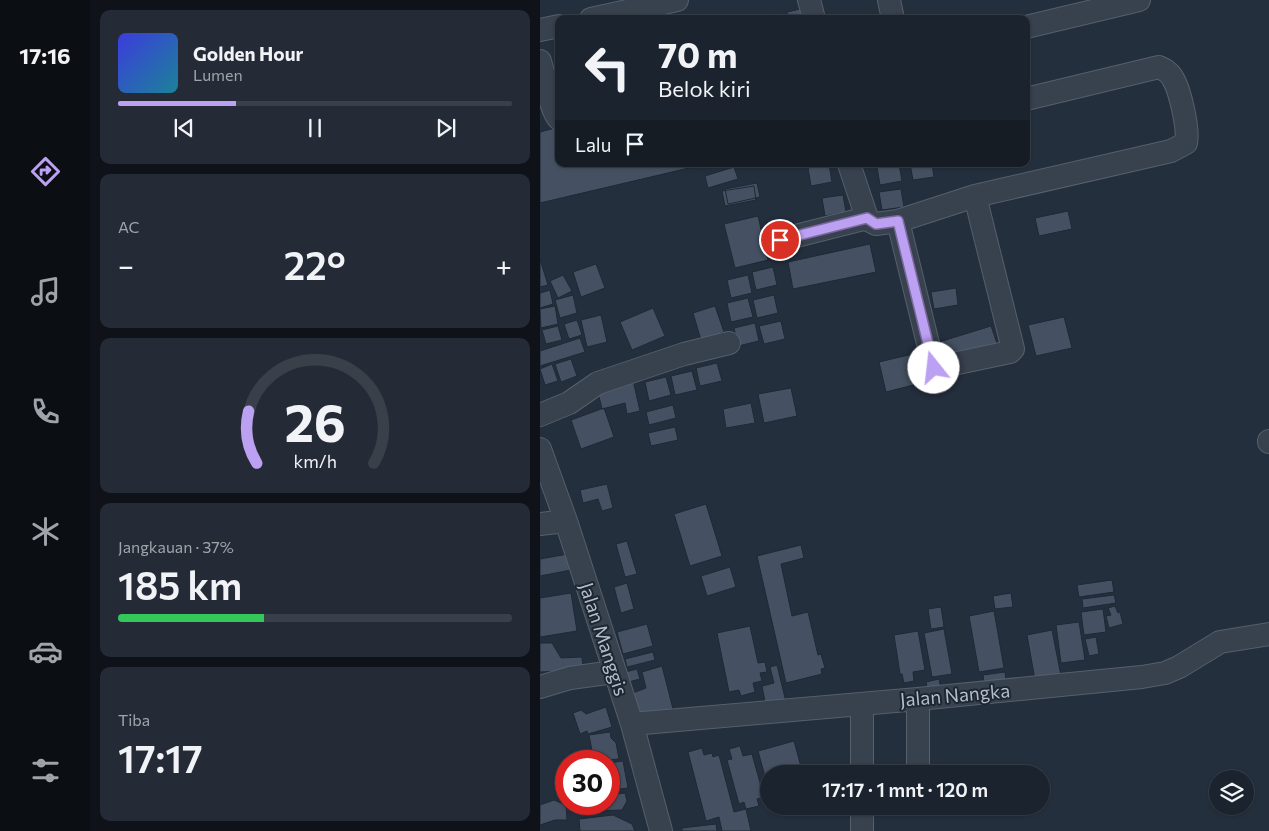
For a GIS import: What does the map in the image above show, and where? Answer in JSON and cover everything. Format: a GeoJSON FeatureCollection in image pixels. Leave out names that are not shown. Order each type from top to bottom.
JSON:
{"type":"FeatureCollection","features":[{"type":"Feature","properties":{"kind":"street"},"geometry":{"type":"LineString","coordinates":[[609,15],[677,0]]}},
{"type":"Feature","properties":{"kind":"street"},"geometry":{"type":"LineString","coordinates":[[809,0],[813,15]]}},
{"type":"Feature","properties":{"kind":"street"},"geometry":{"type":"LineString","coordinates":[[889,0],[892,15]]}},
{"type":"Feature","properties":{"kind":"street"},"geometry":{"type":"LineString","coordinates":[[1030,26],[1139,0]]}},
{"type":"Feature","properties":{"kind":"street"},"geometry":{"type":"LineString","coordinates":[[540,30],[555,27]]}},
{"type":"Feature","properties":{"kind":"street"},"geometry":{"type":"LineString","coordinates":[[540,61],[555,113]]}},
{"type":"Feature","properties":{"kind":"street"},"geometry":{"type":"LineString","coordinates":[[850,167],[867,218],[876,224],[898,221],[975,196],[1170,151],[1186,143],[1188,136],[1174,79],[1168,72],[1159,67],[1030,98]]}},
{"type":"Feature","properties":{"kind":"street"},"geometry":{"type":"LineString","coordinates":[[898,221],[934,368],[1010,352],[1012,349],[975,196]]}},
{"type":"Feature","properties":{"kind":"street"},"geometry":{"type":"LineString","coordinates":[[780,240],[867,218]]}},
{"type":"Feature","properties":{"kind":"street"},"geometry":{"type":"LineString","coordinates":[[540,415],[568,403],[598,382],[684,354],[729,343]]}},
{"type":"Feature","properties":{"kind":"street","name":"Jalan Manggis"},"geometry":{"type":"LineString","coordinates":[[540,449],[566,521],[632,724],[661,831]]}},
{"type":"Feature","properties":{"kind":"street"},"geometry":{"type":"LineString","coordinates":[[540,524],[566,521]]}},
{"type":"Feature","properties":{"kind":"street","name":"Jalan Nangka"},"geometry":{"type":"LineString","coordinates":[[632,724],[1150,676],[1165,673],[1179,667],[1220,642],[1269,634]]}},
{"type":"Feature","properties":{"kind":"street"},"geometry":{"type":"LineString","coordinates":[[540,687],[570,678],[614,672]]}},
{"type":"Feature","properties":{"kind":"street"},"geometry":{"type":"LineString","coordinates":[[918,699],[918,765]]}},
{"type":"Feature","properties":{"kind":"street"},"geometry":{"type":"LineString","coordinates":[[862,704],[862,765]]}},
{"type":"Feature","properties":{"kind":"street"},"geometry":{"type":"LineString","coordinates":[[862,815],[862,831]]}},
{"type":"Feature","properties":{"kind":"building"},"geometry":{"type":"Polygon","coordinates":[[[800,9],[801,15],[787,15],[787,12],[800,9]]]}},
{"type":"Feature","properties":{"kind":"building"},"geometry":{"type":"Polygon","coordinates":[[[555,128],[555,167],[693,167],[540,203],[540,132],[555,128]]]}},
{"type":"Feature","properties":{"kind":"building"},"geometry":{"type":"Polygon","coordinates":[[[734,167],[738,179],[708,188],[705,176],[734,167]]]}},
{"type":"Feature","properties":{"kind":"building"},"geometry":{"type":"Polygon","coordinates":[[[830,167],[832,182],[811,186],[808,168],[830,167]]]}},
{"type":"Feature","properties":{"kind":"building"},"geometry":{"type":"Polygon","coordinates":[[[877,167],[900,167],[902,181],[880,185],[877,167]]]}},
{"type":"Feature","properties":{"kind":"building"},"geometry":{"type":"Polygon","coordinates":[[[911,167],[932,167],[934,177],[913,180],[911,167]]]}},
{"type":"Feature","properties":{"kind":"building"},"geometry":{"type":"Polygon","coordinates":[[[757,183],[760,197],[728,204],[725,189],[757,183]]]}},
{"type":"Feature","properties":{"kind":"building"},"geometry":{"type":"Polygon","coordinates":[[[754,186],[756,200],[725,206],[722,191],[754,186]]]}},
{"type":"Feature","properties":{"kind":"building"},"geometry":{"type":"Polygon","coordinates":[[[901,189],[904,207],[882,210],[879,192],[901,189]]]}},
{"type":"Feature","properties":{"kind":"building"},"geometry":{"type":"Polygon","coordinates":[[[843,195],[846,212],[825,216],[822,198],[843,195]]]}},
{"type":"Feature","properties":{"kind":"building"},"geometry":{"type":"Polygon","coordinates":[[[1068,211],[1072,229],[1039,236],[1035,218],[1068,211]]]}},
{"type":"Feature","properties":{"kind":"building"},"geometry":{"type":"Polygon","coordinates":[[[758,216],[768,260],[735,268],[724,224],[758,216]]]}},
{"type":"Feature","properties":{"kind":"building"},"geometry":{"type":"Polygon","coordinates":[[[870,244],[876,272],[793,289],[788,262],[870,244]]]}},
{"type":"Feature","properties":{"kind":"building"},"geometry":{"type":"Polygon","coordinates":[[[540,259],[548,285],[540,287],[540,259]]]}},
{"type":"Feature","properties":{"kind":"building"},"geometry":{"type":"Polygon","coordinates":[[[596,264],[605,288],[581,297],[573,272],[596,264]]]}},
{"type":"Feature","properties":{"kind":"building"},"geometry":{"type":"Polygon","coordinates":[[[773,267],[777,285],[756,290],[752,272],[773,267]]]}},
{"type":"Feature","properties":{"kind":"building"},"geometry":{"type":"Polygon","coordinates":[[[563,275],[572,291],[558,298],[550,281],[563,275]]]}},
{"type":"Feature","properties":{"kind":"building"},"geometry":{"type":"Polygon","coordinates":[[[748,275],[752,293],[731,298],[727,280],[748,275]]]}},
{"type":"Feature","properties":{"kind":"building"},"geometry":{"type":"Polygon","coordinates":[[[956,288],[958,305],[934,309],[931,292],[956,288]]]}},
{"type":"Feature","properties":{"kind":"building"},"geometry":{"type":"Polygon","coordinates":[[[550,290],[553,304],[540,308],[540,293],[550,290]]]}},
{"type":"Feature","properties":{"kind":"building"},"geometry":{"type":"Polygon","coordinates":[[[573,295],[577,313],[560,318],[555,300],[573,295]]]}},
{"type":"Feature","properties":{"kind":"building"},"geometry":{"type":"Polygon","coordinates":[[[774,295],[778,313],[757,318],[753,300],[774,295]]]}},
{"type":"Feature","properties":{"kind":"building"},"geometry":{"type":"Polygon","coordinates":[[[748,298],[753,317],[731,322],[727,303],[748,298]]]}},
{"type":"Feature","properties":{"kind":"building"},"geometry":{"type":"Polygon","coordinates":[[[555,306],[558,324],[541,328],[540,309],[555,306]]]}},
{"type":"Feature","properties":{"kind":"building"},"geometry":{"type":"Polygon","coordinates":[[[715,306],[724,332],[701,340],[693,313],[715,306]]]}},
{"type":"Feature","properties":{"kind":"building"},"geometry":{"type":"Polygon","coordinates":[[[653,308],[665,336],[632,350],[620,322],[653,308]]]}},
{"type":"Feature","properties":{"kind":"building"},"geometry":{"type":"Polygon","coordinates":[[[601,315],[607,342],[587,347],[581,320],[601,315]]]}},
{"type":"Feature","properties":{"kind":"building"},"geometry":{"type":"Polygon","coordinates":[[[1064,317],[1072,348],[1036,356],[1028,325],[1064,317]]]}},
{"type":"Feature","properties":{"kind":"building"},"geometry":{"type":"Polygon","coordinates":[[[577,320],[582,335],[569,339],[564,324],[577,320]]]}},
{"type":"Feature","properties":{"kind":"building"},"geometry":{"type":"Polygon","coordinates":[[[781,321],[785,339],[764,344],[759,326],[781,321]]]}},
{"type":"Feature","properties":{"kind":"building"},"geometry":{"type":"Polygon","coordinates":[[[755,323],[759,341],[738,346],[734,328],[755,323]]]}},
{"type":"Feature","properties":{"kind":"building"},"geometry":{"type":"Polygon","coordinates":[[[558,326],[562,340],[546,344],[542,330],[558,326]]]}},
{"type":"Feature","properties":{"kind":"building"},"geometry":{"type":"Polygon","coordinates":[[[991,326],[998,346],[945,362],[939,342],[991,326]]]}},
{"type":"Feature","properties":{"kind":"building"},"geometry":{"type":"Polygon","coordinates":[[[580,338],[585,352],[540,366],[540,351],[580,338]]]}},
{"type":"Feature","properties":{"kind":"building"},"geometry":{"type":"Polygon","coordinates":[[[917,353],[925,382],[886,392],[879,362],[917,353]]]}},
{"type":"Feature","properties":{"kind":"building"},"geometry":{"type":"Polygon","coordinates":[[[571,359],[577,376],[561,382],[555,364],[571,359]]]}},
{"type":"Feature","properties":{"kind":"building"},"geometry":{"type":"Polygon","coordinates":[[[717,363],[722,381],[700,386],[696,368],[717,363]]]}},
{"type":"Feature","properties":{"kind":"building"},"geometry":{"type":"Polygon","coordinates":[[[552,364],[558,381],[545,385],[540,369],[552,364]]]}},
{"type":"Feature","properties":{"kind":"building"},"geometry":{"type":"Polygon","coordinates":[[[692,371],[697,390],[675,395],[671,376],[692,371]]]}},
{"type":"Feature","properties":{"kind":"building"},"geometry":{"type":"Polygon","coordinates":[[[666,377],[671,395],[649,401],[645,382],[666,377]]]}},
{"type":"Feature","properties":{"kind":"building"},"geometry":{"type":"Polygon","coordinates":[[[633,380],[640,411],[627,414],[625,403],[602,409],[597,388],[633,380]]]}},
{"type":"Feature","properties":{"kind":"building"},"geometry":{"type":"Polygon","coordinates":[[[791,388],[797,416],[764,423],[758,394],[791,388]]]}},
{"type":"Feature","properties":{"kind":"building"},"geometry":{"type":"Polygon","coordinates":[[[751,403],[755,423],[726,428],[723,409],[751,403]]]}},
{"type":"Feature","properties":{"kind":"building"},"geometry":{"type":"Polygon","coordinates":[[[673,405],[676,418],[649,425],[646,412],[673,405]]]}},
{"type":"Feature","properties":{"kind":"building"},"geometry":{"type":"Polygon","coordinates":[[[604,408],[614,437],[581,449],[571,420],[604,408]]]}},
{"type":"Feature","properties":{"kind":"building"},"geometry":{"type":"Polygon","coordinates":[[[675,427],[678,440],[651,446],[648,433],[675,427]]]}},
{"type":"Feature","properties":{"kind":"building"},"geometry":{"type":"Polygon","coordinates":[[[607,484],[613,508],[602,511],[598,499],[583,503],[580,490],[607,484]]]}},
{"type":"Feature","properties":{"kind":"building"},"geometry":{"type":"Polygon","coordinates":[[[706,504],[722,556],[690,566],[674,514],[706,504]]]}},
{"type":"Feature","properties":{"kind":"building"},"geometry":{"type":"Polygon","coordinates":[[[627,541],[637,574],[625,577],[616,544],[627,541]]]}},
{"type":"Feature","properties":{"kind":"building"},"geometry":{"type":"Polygon","coordinates":[[[801,545],[804,558],[781,564],[792,616],[808,612],[818,655],[821,654],[825,668],[821,669],[822,674],[786,683],[757,556],[801,545]]]}},
{"type":"Feature","properties":{"kind":"building"},"geometry":{"type":"Polygon","coordinates":[[[568,554],[571,570],[540,576],[540,559],[568,554]]]}},
{"type":"Feature","properties":{"kind":"building"},"geometry":{"type":"Polygon","coordinates":[[[730,567],[736,587],[707,596],[701,576],[730,567]]]}},
{"type":"Feature","properties":{"kind":"building"},"geometry":{"type":"Polygon","coordinates":[[[1112,580],[1114,592],[1079,597],[1077,585],[1112,580]]]}},
{"type":"Feature","properties":{"kind":"building"},"geometry":{"type":"Polygon","coordinates":[[[627,583],[634,609],[621,613],[614,587],[627,583]]]}},
{"type":"Feature","properties":{"kind":"building"},"geometry":{"type":"Polygon","coordinates":[[[571,593],[577,631],[540,637],[540,598],[571,593]]]}},
{"type":"Feature","properties":{"kind":"building"},"geometry":{"type":"Polygon","coordinates":[[[1011,593],[1013,607],[995,609],[993,596],[1011,593]]]}},
{"type":"Feature","properties":{"kind":"building"},"geometry":{"type":"Polygon","coordinates":[[[1114,595],[1116,603],[1083,608],[1082,599],[1114,595]]]}},
{"type":"Feature","properties":{"kind":"building"},"geometry":{"type":"Polygon","coordinates":[[[1115,606],[1118,613],[1120,612],[1123,624],[1109,628],[1106,616],[1111,615],[1108,608],[1115,606]]]}},
{"type":"Feature","properties":{"kind":"building"},"geometry":{"type":"Polygon","coordinates":[[[941,607],[944,627],[931,629],[928,609],[941,607]]]}},
{"type":"Feature","properties":{"kind":"building"},"geometry":{"type":"Polygon","coordinates":[[[1103,609],[1106,632],[1084,635],[1081,612],[1103,609]]]}},
{"type":"Feature","properties":{"kind":"building"},"geometry":{"type":"Polygon","coordinates":[[[994,611],[1004,668],[979,672],[969,616],[994,611]]]}},
{"type":"Feature","properties":{"kind":"building"},"geometry":{"type":"Polygon","coordinates":[[[1079,622],[1085,660],[1061,663],[1056,625],[1079,622]]]}},
{"type":"Feature","properties":{"kind":"building"},"geometry":{"type":"Polygon","coordinates":[[[647,624],[653,646],[623,654],[617,632],[647,624]]]}},
{"type":"Feature","properties":{"kind":"building"},"geometry":{"type":"Polygon","coordinates":[[[750,626],[758,663],[765,662],[767,672],[760,673],[762,681],[753,683],[755,692],[741,696],[739,690],[729,692],[717,633],[750,626]]]}},
{"type":"Feature","properties":{"kind":"building"},"geometry":{"type":"Polygon","coordinates":[[[944,629],[952,674],[932,677],[924,633],[944,629]]]}},
{"type":"Feature","properties":{"kind":"building"},"geometry":{"type":"Polygon","coordinates":[[[1052,630],[1061,676],[1035,680],[1027,635],[1052,630]]]}},
{"type":"Feature","properties":{"kind":"building"},"geometry":{"type":"Polygon","coordinates":[[[918,631],[925,670],[913,672],[914,681],[904,683],[902,674],[900,674],[894,635],[918,631]]]}},
{"type":"Feature","properties":{"kind":"building"},"geometry":{"type":"Polygon","coordinates":[[[1096,637],[1099,654],[1089,656],[1085,639],[1096,637]]]}},
{"type":"Feature","properties":{"kind":"building"},"geometry":{"type":"Polygon","coordinates":[[[540,643],[552,643],[561,658],[582,657],[583,670],[540,672],[540,643]]]}},
{"type":"Feature","properties":{"kind":"building"},"geometry":{"type":"Polygon","coordinates":[[[653,652],[655,660],[627,667],[625,659],[653,652]]]}},
{"type":"Feature","properties":{"kind":"building"},"geometry":{"type":"Polygon","coordinates":[[[777,665],[786,702],[766,707],[762,686],[774,683],[770,667],[777,665]]]}},
{"type":"Feature","properties":{"kind":"building"},"geometry":{"type":"Polygon","coordinates":[[[662,666],[673,709],[639,717],[630,694],[646,688],[642,672],[662,666]]]}},
{"type":"Feature","properties":{"kind":"building"},"geometry":{"type":"Polygon","coordinates":[[[637,669],[640,679],[621,684],[618,674],[637,669]]]}},
{"type":"Feature","properties":{"kind":"building"},"geometry":{"type":"Polygon","coordinates":[[[1005,672],[1007,688],[985,691],[983,675],[1005,672]]]}},
{"type":"Feature","properties":{"kind":"building"},"geometry":{"type":"Polygon","coordinates":[[[939,679],[941,690],[928,692],[926,682],[939,679]]]}},
{"type":"Feature","properties":{"kind":"building"},"geometry":{"type":"Polygon","coordinates":[[[606,707],[612,727],[588,734],[587,731],[580,734],[573,713],[581,710],[586,714],[606,707]]]}},
{"type":"Feature","properties":{"kind":"building"},"geometry":{"type":"Polygon","coordinates":[[[610,732],[617,750],[592,750],[589,735],[610,732]]]}},
{"type":"Feature","properties":{"kind":"building"},"geometry":{"type":"Polygon","coordinates":[[[794,741],[801,765],[762,765],[758,751],[794,741]]]}},
{"type":"Feature","properties":{"kind":"building"},"geometry":{"type":"Polygon","coordinates":[[[740,746],[743,756],[752,754],[760,783],[760,798],[757,799],[759,806],[746,809],[744,802],[739,804],[727,760],[732,759],[729,749],[740,746]]]}},
{"type":"Feature","properties":{"kind":"building"},"geometry":{"type":"Polygon","coordinates":[[[702,748],[704,755],[712,753],[713,757],[719,755],[734,812],[746,809],[751,831],[722,831],[719,817],[706,821],[688,752],[702,748]]]}},
{"type":"Feature","properties":{"kind":"building"},"geometry":{"type":"Polygon","coordinates":[[[620,761],[623,761],[628,788],[620,789],[620,761]]]}},
{"type":"Feature","properties":{"kind":"building"},"geometry":{"type":"Polygon","coordinates":[[[625,793],[627,801],[622,810],[620,810],[620,794],[625,793]]]}},
{"type":"Feature","properties":{"kind":"building"},"geometry":{"type":"Polygon","coordinates":[[[555,800],[555,815],[567,815],[567,820],[555,820],[540,825],[540,805],[555,800]]]}},
{"type":"Feature","properties":{"kind":"building"},"geometry":{"type":"Polygon","coordinates":[[[613,815],[632,824],[635,831],[580,831],[579,819],[613,815]]]}},
{"type":"Feature","properties":{"kind":"building"},"geometry":{"type":"Polygon","coordinates":[[[716,824],[717,831],[682,831],[682,828],[716,824]]]}},
{"type":"Feature","properties":{"kind":"route"},"geometry":{"type":"LineString","coordinates":[[780,240],[867,218],[876,224],[898,221],[934,368]]}}]}
